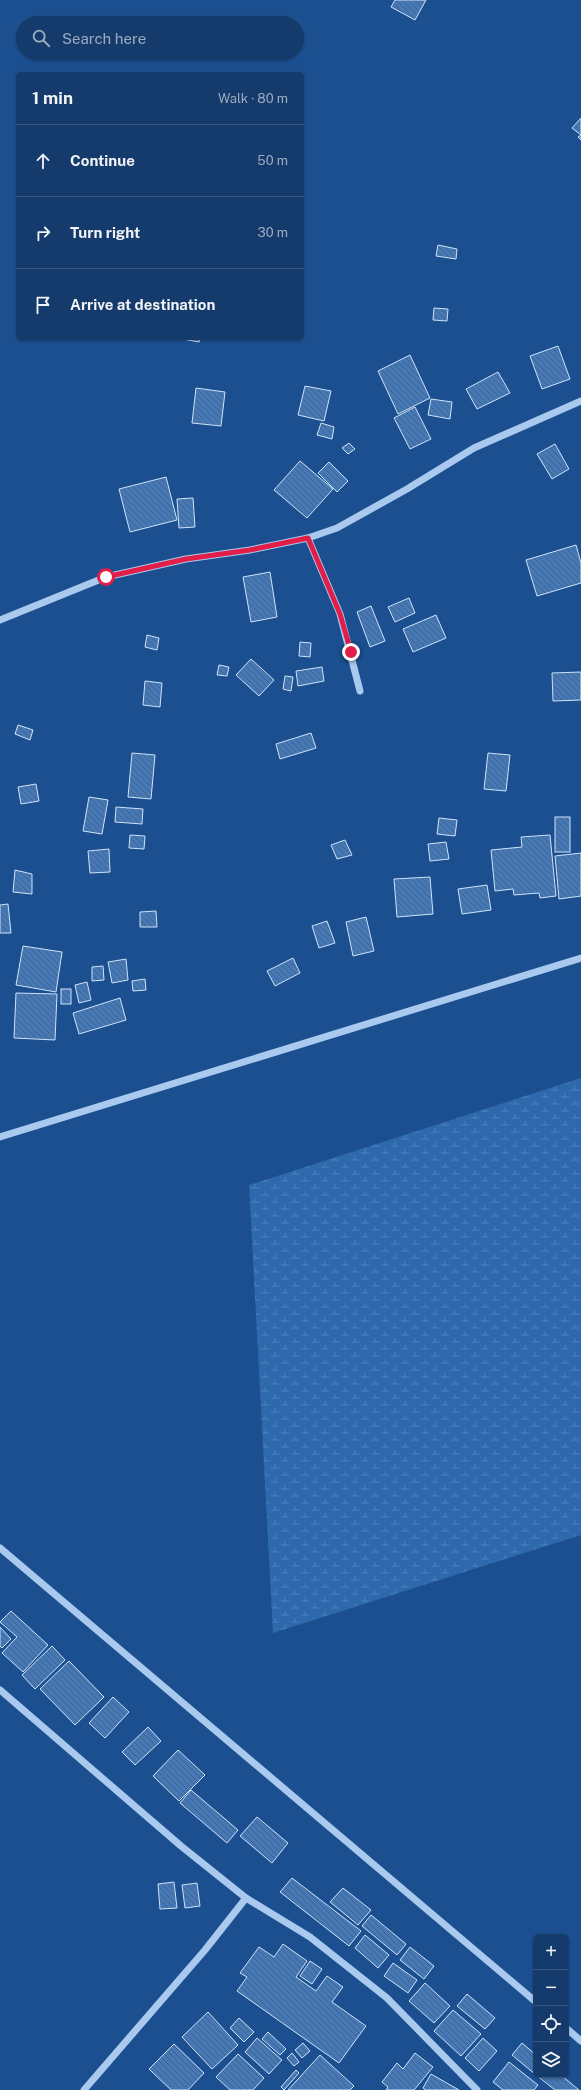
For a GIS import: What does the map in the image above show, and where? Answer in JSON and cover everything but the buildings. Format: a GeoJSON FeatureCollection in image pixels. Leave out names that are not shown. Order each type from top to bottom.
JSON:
{"type":"FeatureCollection","features":[{"type":"Feature","properties":{"kind":"street"},"geometry":{"type":"LineString","coordinates":[[0,620],[106,577],[186,559],[250,550],[308,538],[343,525],[407,489],[474,448],[581,401]]}},
{"type":"Feature","properties":{"kind":"street"},"geometry":{"type":"LineString","coordinates":[[308,538],[340,614],[360,691]]}},
{"type":"Feature","properties":{"kind":"street"},"geometry":{"type":"LineString","coordinates":[[0,1137],[581,958]]}},
{"type":"Feature","properties":{"kind":"street"},"geometry":{"type":"LineString","coordinates":[[0,1548],[533,1999]]}},
{"type":"Feature","properties":{"kind":"street"},"geometry":{"type":"LineString","coordinates":[[0,1690],[181,1846],[246,1898],[310,1937],[381,1993],[477,2090]]}},
{"type":"Feature","properties":{"kind":"street"},"geometry":{"type":"LineString","coordinates":[[84,2090],[205,1950],[246,1898]]}},
{"type":"Feature","properties":{"kind":"street"},"geometry":{"type":"LineString","coordinates":[[569,2030],[581,2040]]}},
{"type":"Feature","properties":{"kind":"green space"},"geometry":{"type":"Polygon","coordinates":[[[581,1078],[581,1535],[273,1633],[249,1185],[581,1078]]]}},
{"type":"Feature","properties":{"kind":"route"},"geometry":{"type":"LineString","coordinates":[[106,577],[186,559],[250,550],[308,538],[340,614],[351,652]]}}]}
